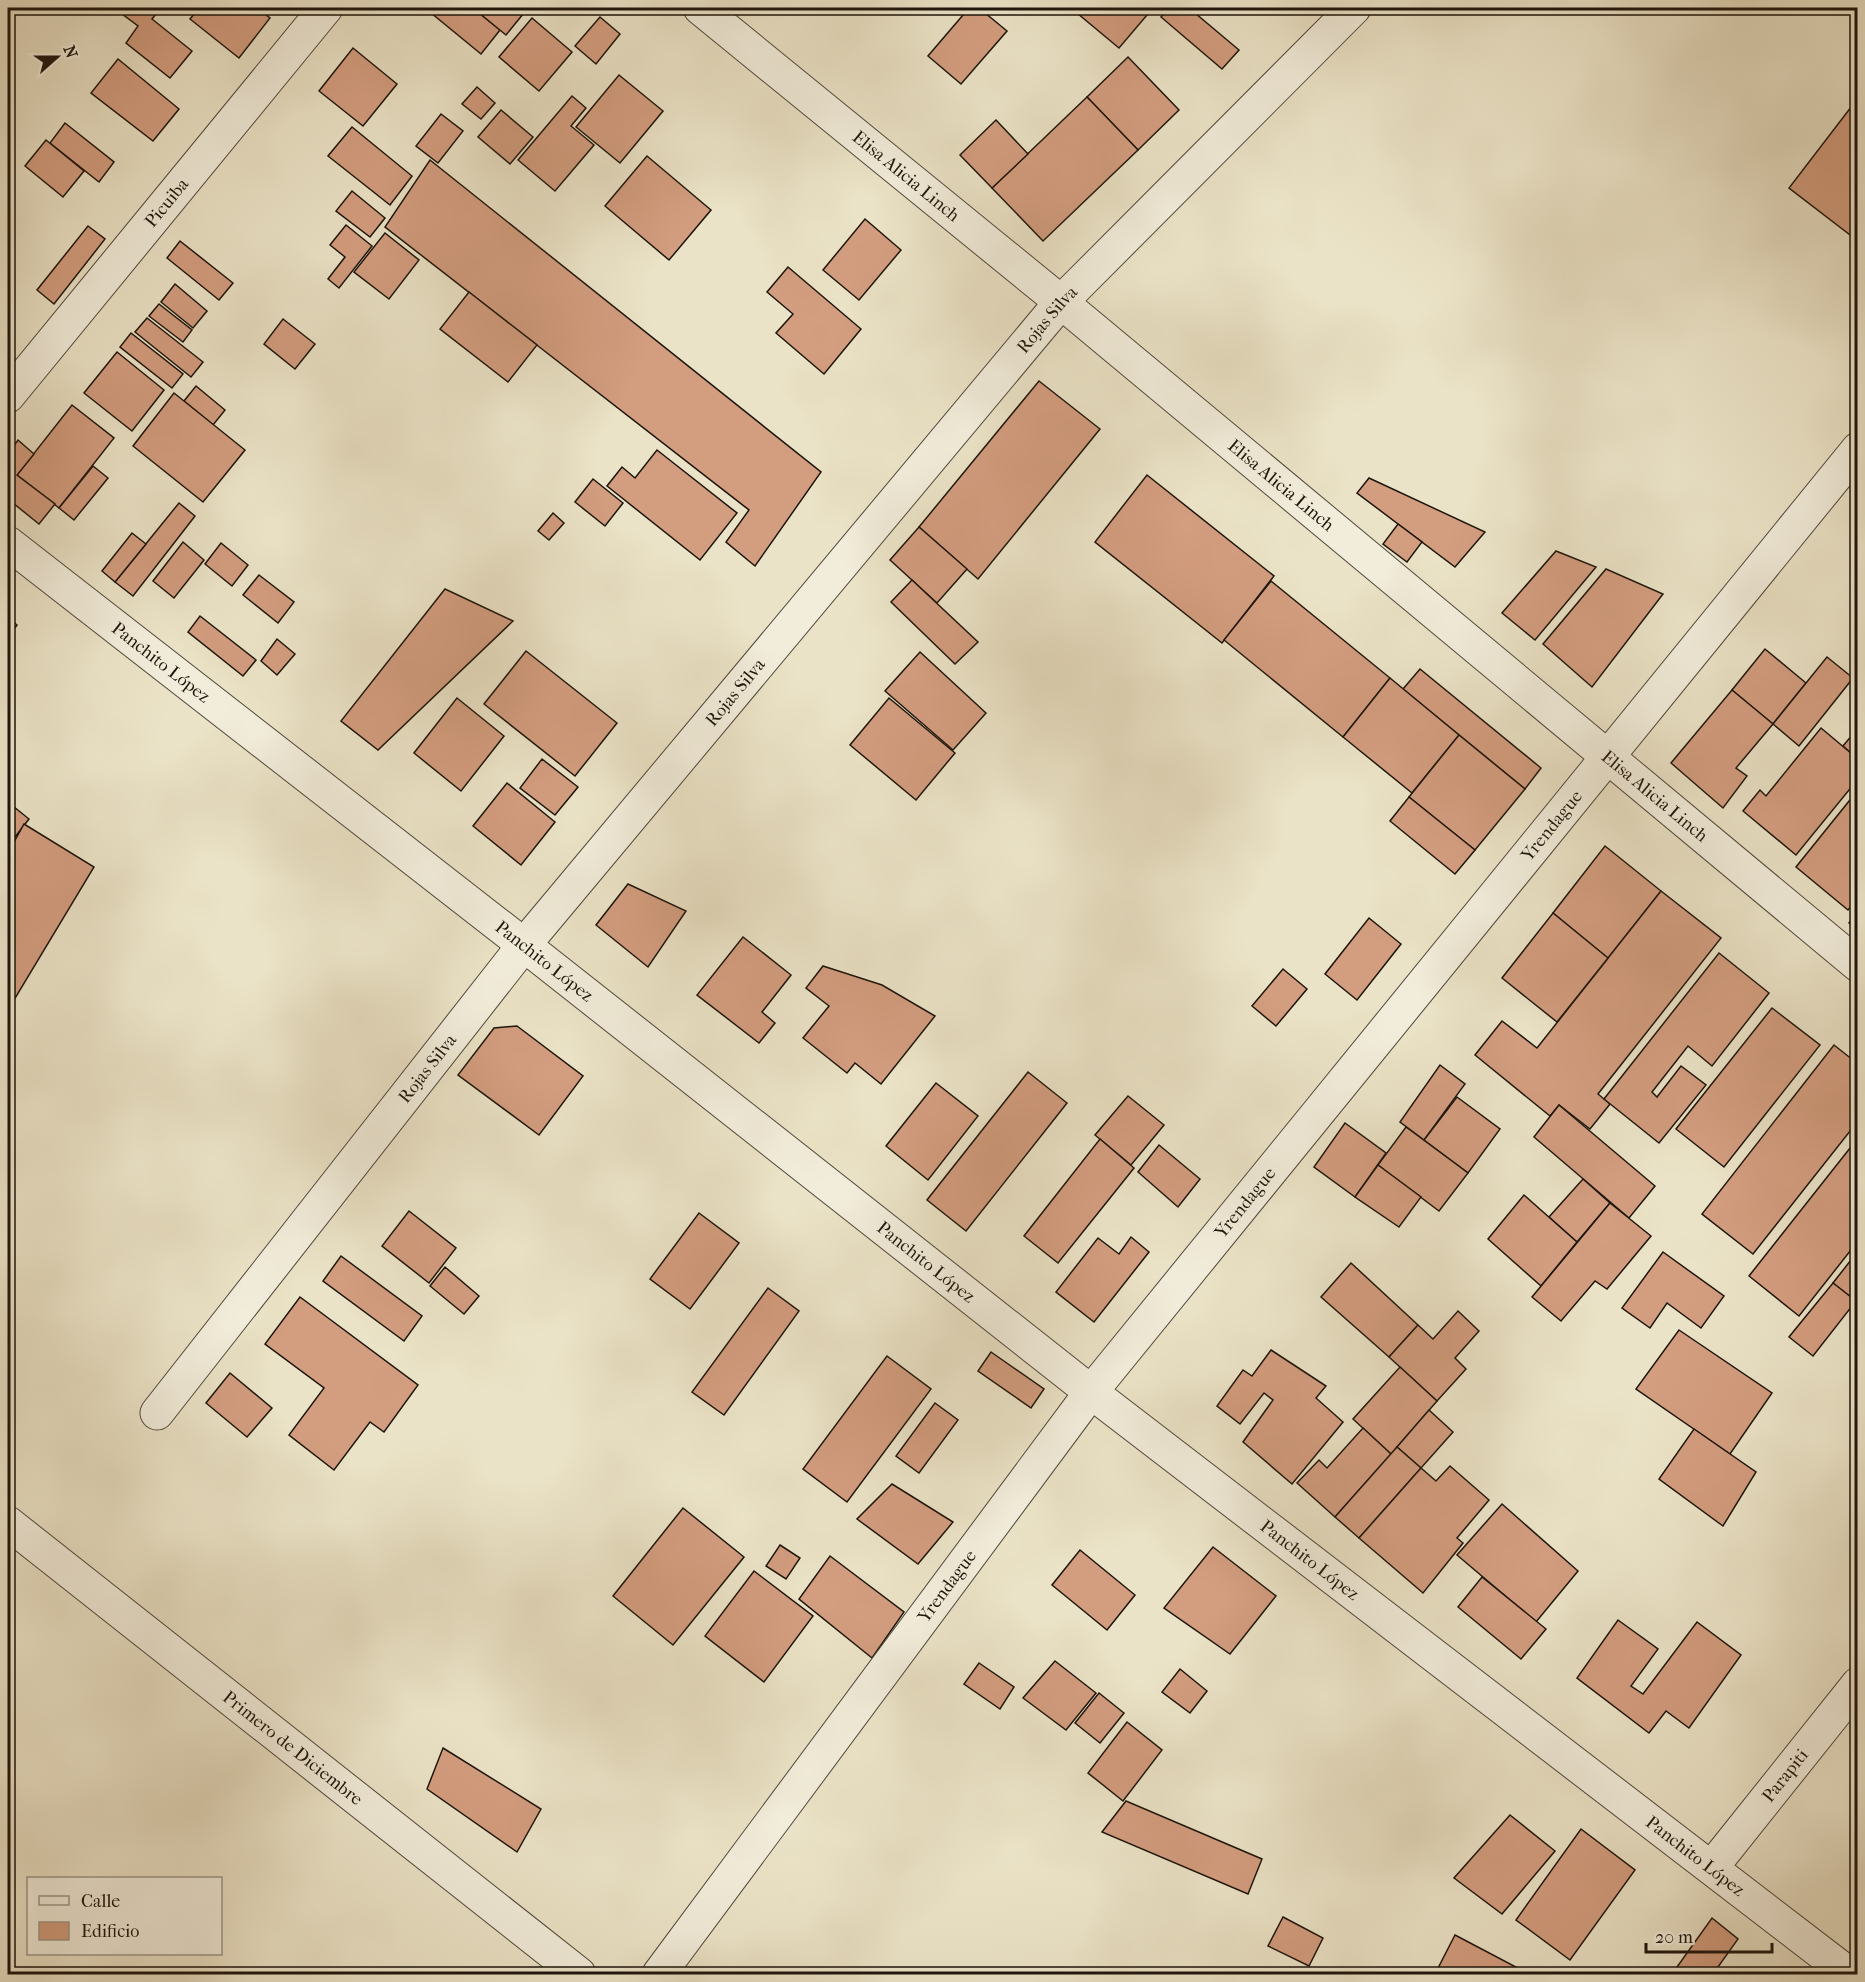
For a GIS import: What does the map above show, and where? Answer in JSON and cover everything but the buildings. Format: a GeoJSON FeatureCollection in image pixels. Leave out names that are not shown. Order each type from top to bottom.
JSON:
{"type":"FeatureCollection","features":[{"type":"Feature","properties":{"kind":"street","name":"Picuiba"},"geometry":{"type":"LineString","coordinates":[[8,396],[326,8]]}},
{"type":"Feature","properties":{"kind":"street","name":"Elisa Alicia Linch"},"geometry":{"type":"LineString","coordinates":[[700,8],[1061,302],[1857,966]]}},
{"type":"Feature","properties":{"kind":"street","name":"Rojas Silva"},"geometry":{"type":"LineString","coordinates":[[157,1413],[524,945],[1061,302],[1354,8]]}},
{"type":"Feature","properties":{"kind":"street","name":"Yrendague"},"geometry":{"type":"LineString","coordinates":[[659,1974],[1091,1392],[1606,755],[1857,449]]}},
{"type":"Feature","properties":{"kind":"street","name":"Panchito López"},"geometry":{"type":"LineString","coordinates":[[8,543],[524,945],[1091,1392],[1713,1867],[1849,1974]]}},
{"type":"Feature","properties":{"kind":"street","name":"Primero de Diciembre"},"geometry":{"type":"LineString","coordinates":[[8,1523],[579,1974]]}},
{"type":"Feature","properties":{"kind":"street","name":"Parapiti"},"geometry":{"type":"LineString","coordinates":[[1713,1867],[1857,1684]]}}]}
